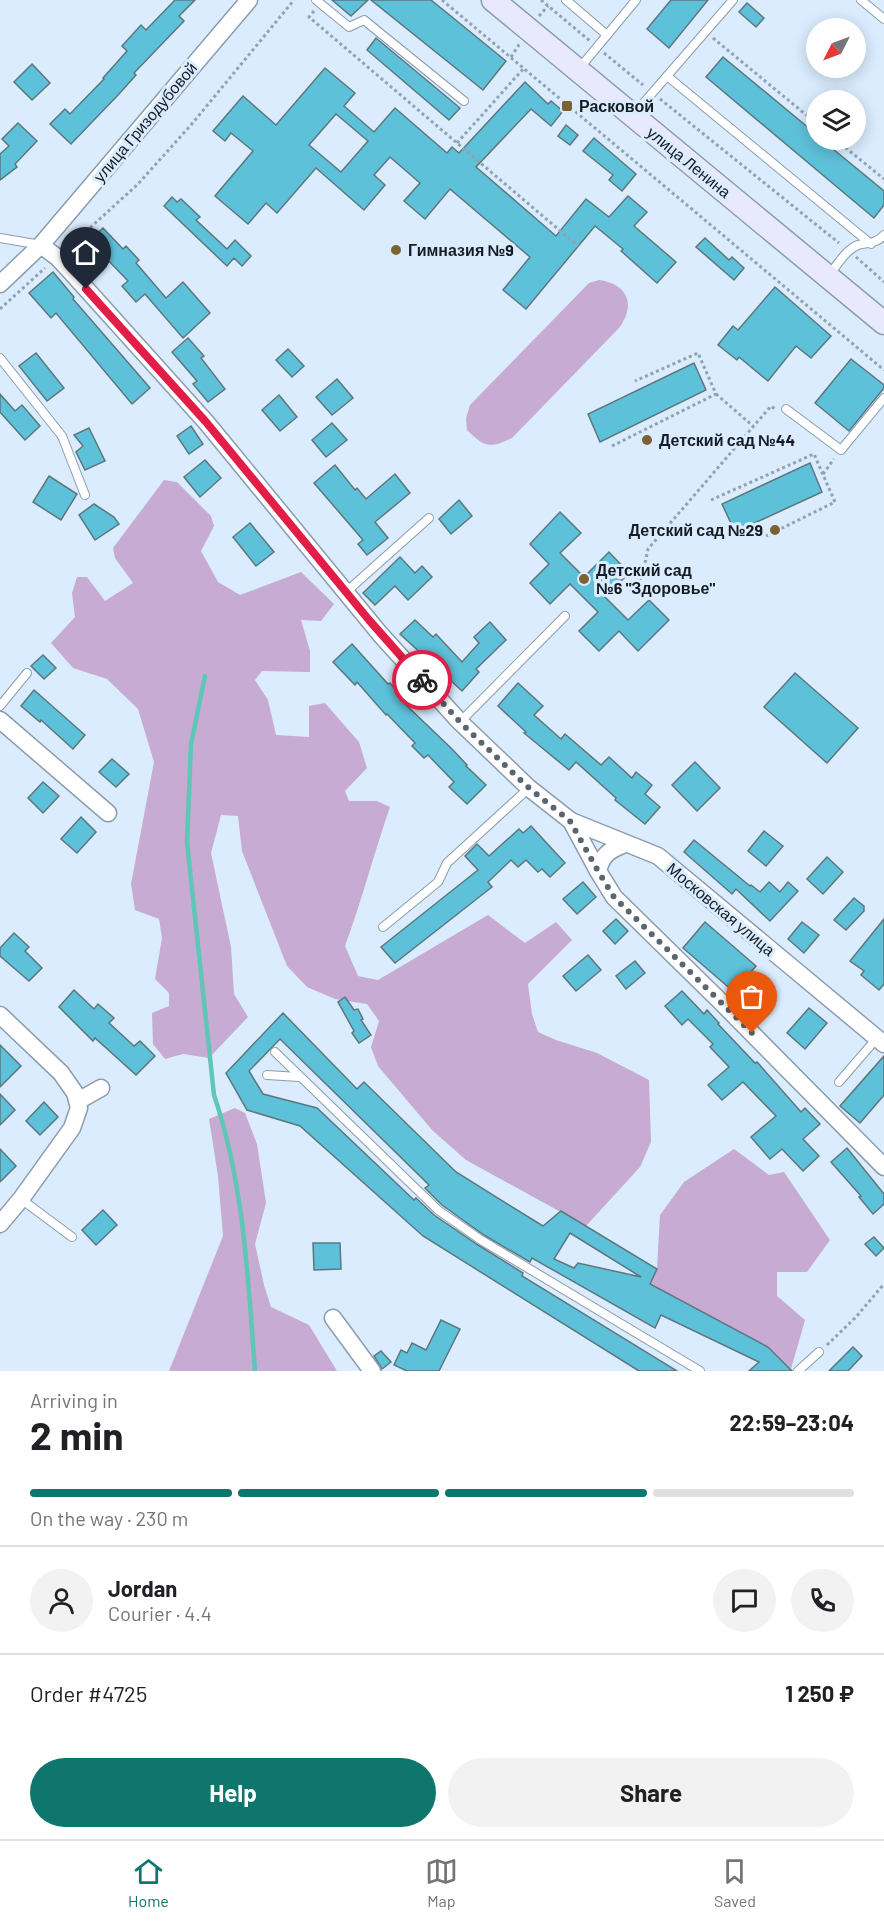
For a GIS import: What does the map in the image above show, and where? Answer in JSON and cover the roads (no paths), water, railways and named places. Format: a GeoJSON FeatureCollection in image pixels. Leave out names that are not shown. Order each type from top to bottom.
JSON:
{"type":"FeatureCollection","features":[{"type":"Feature","properties":{"kind":"main road","name":"улица Ленина"},"geometry":{"type":"LineString","coordinates":[[493,0],[884,323]]}},
{"type":"Feature","properties":{"kind":"street","name":"улица Гризодубовой"},"geometry":{"type":"LineString","coordinates":[[0,284],[41,245],[249,0]]}},
{"type":"Feature","properties":{"kind":"street","name":"Московская улица"},"geometry":{"type":"LineString","coordinates":[[41,245],[58,258],[206,422],[388,643],[460,722],[529,788],[570,821],[658,856],[880,1041]]}},
{"type":"Feature","properties":{"kind":"street"},"geometry":{"type":"LineString","coordinates":[[0,720],[108,813]]}},
{"type":"Feature","properties":{"kind":"street","name":"Московская улица"},"geometry":{"type":"LineString","coordinates":[[570,821],[614,897],[883,1163]]}},
{"type":"Feature","properties":{"kind":"street"},"geometry":{"type":"LineString","coordinates":[[598,871],[601,859],[610,849],[625,844]]}},
{"type":"Feature","properties":{"kind":"street"},"geometry":{"type":"LineString","coordinates":[[0,1015],[62,1073],[77,1097],[78,1113],[72,1128],[0,1224]]}},
{"type":"Feature","properties":{"kind":"street"},"geometry":{"type":"LineString","coordinates":[[77,1097],[101,1088]]}},
{"type":"Feature","properties":{"kind":"street"},"geometry":{"type":"LineString","coordinates":[[333,1318],[372,1371]]}},
{"type":"Feature","properties":{"kind":"lane"},"geometry":{"type":"LineString","coordinates":[[566,0],[607,35]]}},
{"type":"Feature","properties":{"kind":"lane"},"geometry":{"type":"LineString","coordinates":[[578,70],[636,0]]}},
{"type":"Feature","properties":{"kind":"lane"},"geometry":{"type":"LineString","coordinates":[[632,116],[734,0]]}},
{"type":"Feature","properties":{"kind":"lane"},"geometry":{"type":"LineString","coordinates":[[861,0],[884,19]]}},
{"type":"Feature","properties":{"kind":"lane"},"geometry":{"type":"LineString","coordinates":[[318,2],[349,27],[364,20],[464,100]]}},
{"type":"Feature","properties":{"kind":"lane"},"geometry":{"type":"LineString","coordinates":[[667,76],[871,244]]}},
{"type":"Feature","properties":{"kind":"lane"},"geometry":{"type":"LineString","coordinates":[[828,276],[849,251],[859,245],[871,244],[884,235]]}},
{"type":"Feature","properties":{"kind":"lane"},"geometry":{"type":"LineString","coordinates":[[0,238],[41,245]]}},
{"type":"Feature","properties":{"kind":"lane"},"geometry":{"type":"LineString","coordinates":[[0,358],[62,436],[85,495]]}},
{"type":"Feature","properties":{"kind":"lane"},"geometry":{"type":"LineString","coordinates":[[786,410],[841,450],[884,398]]}},
{"type":"Feature","properties":{"kind":"lane"},"geometry":{"type":"LineString","coordinates":[[346,592],[429,518]]}},
{"type":"Feature","properties":{"kind":"lane"},"geometry":{"type":"LineString","coordinates":[[460,722],[565,616]]}},
{"type":"Feature","properties":{"kind":"lane"},"geometry":{"type":"LineString","coordinates":[[0,706],[27,673]]}},
{"type":"Feature","properties":{"kind":"lane"},"geometry":{"type":"LineString","coordinates":[[383,927],[438,882],[447,863],[529,788]]}},
{"type":"Feature","properties":{"kind":"lane"},"geometry":{"type":"LineString","coordinates":[[839,1082],[880,1041]]}},
{"type":"Feature","properties":{"kind":"lane"},"geometry":{"type":"LineString","coordinates":[[275,1052],[438,1210],[481,1240],[700,1371]]}},
{"type":"Feature","properties":{"kind":"lane"},"geometry":{"type":"LineString","coordinates":[[267,1075],[299,1077]]}},
{"type":"Feature","properties":{"kind":"lane"},"geometry":{"type":"LineString","coordinates":[[21,1199],[72,1237]]}},
{"type":"Feature","properties":{"kind":"lane"},"geometry":{"type":"LineString","coordinates":[[798,1371],[819,1352]]}},
{"type":"Feature","properties":{"kind":"waterway"},"geometry":{"type":"LineString","coordinates":[[205,676],[191,744],[187,842],[214,1095],[232,1162],[243,1232],[255,1371]]}},
{"type":"Feature","properties":{"kind":"place","name":"Расковой"},"geometry":{"type":"Point","coordinates":[567,106]}},
{"type":"Feature","properties":{"kind":"place","name":"Гимназия №9"},"geometry":{"type":"Point","coordinates":[396,250]}},
{"type":"Feature","properties":{"kind":"place","name":"Детский сад №44"},"geometry":{"type":"Point","coordinates":[647,440]}},
{"type":"Feature","properties":{"kind":"place","name":"Детский сад №29"},"geometry":{"type":"Point","coordinates":[775,530]}},
{"type":"Feature","properties":{"kind":"place","name":"Детский сад №6 \"Здоровье\""},"geometry":{"type":"Point","coordinates":[584,579]}}]}
